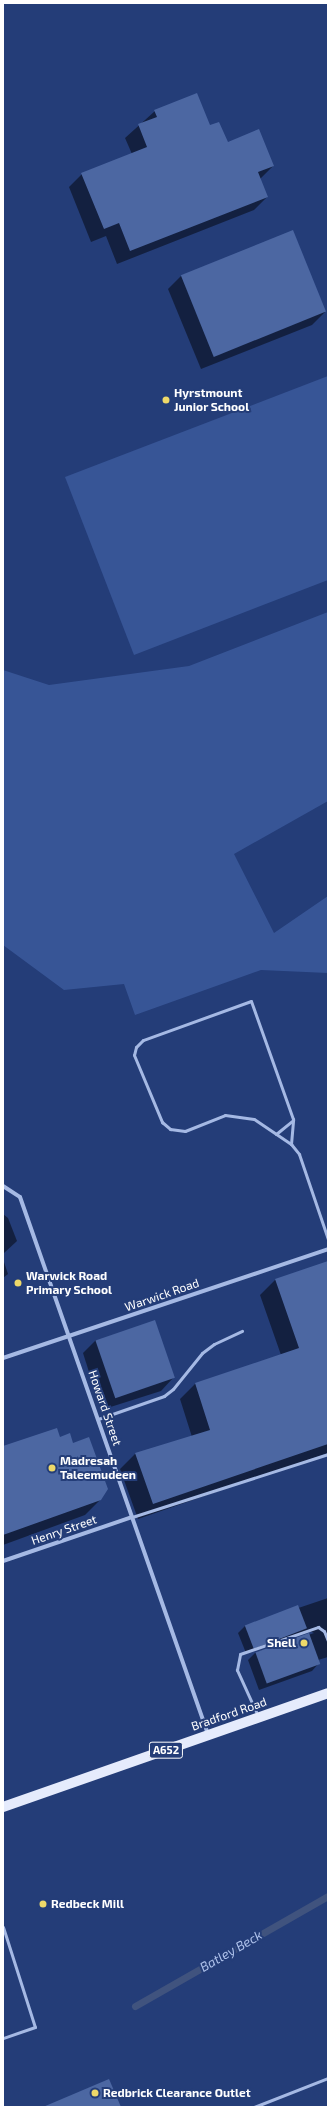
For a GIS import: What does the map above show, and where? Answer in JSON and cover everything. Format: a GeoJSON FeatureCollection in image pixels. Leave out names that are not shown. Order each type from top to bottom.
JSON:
{"type":"FeatureCollection","features":[{"type":"Feature","properties":{"kind":"main road","name":"Bradford Road"},"geometry":{"type":"LineString","coordinates":[[3,1807],[328,1693]]}},
{"type":"Feature","properties":{"kind":"street","name":"Howard Street"},"geometry":{"type":"LineString","coordinates":[[3,1186],[20,1197],[70,1336],[208,1735]]}},
{"type":"Feature","properties":{"kind":"street","name":"Warwick Road"},"geometry":{"type":"LineString","coordinates":[[3,1358],[328,1250]]}},
{"type":"Feature","properties":{"kind":"street","name":"Henry Street"},"geometry":{"type":"LineString","coordinates":[[3,1561],[132,1517]]}},
{"type":"Feature","properties":{"kind":"lane"},"geometry":{"type":"LineString","coordinates":[[291,1144],[293,1120],[251,1001],[143,1040],[136,1047],[134,1055],[162,1122],[170,1129],[185,1131],[225,1115],[254,1119],[291,1144],[299,1154],[328,1239]]}},
{"type":"Feature","properties":{"kind":"lane"},"geometry":{"type":"LineString","coordinates":[[276,1134],[293,1120]]}},
{"type":"Feature","properties":{"kind":"lane"},"geometry":{"type":"LineString","coordinates":[[98,1419],[164,1396],[173,1389],[202,1353],[214,1344],[242,1330]]}},
{"type":"Feature","properties":{"kind":"lane"},"geometry":{"type":"LineString","coordinates":[[132,1517],[328,1454]]}},
{"type":"Feature","properties":{"kind":"lane"},"geometry":{"type":"LineString","coordinates":[[259,1717],[237,1670],[240,1654],[318,1627],[324,1630],[328,1641]]}},
{"type":"Feature","properties":{"kind":"lane"},"geometry":{"type":"LineString","coordinates":[[3,1927],[35,2027],[3,2038]]}},
{"type":"Feature","properties":{"kind":"lane"},"geometry":{"type":"LineString","coordinates":[[254,2107],[328,2078]]}},
{"type":"Feature","properties":{"kind":"shaded area"},"geometry":{"type":"Polygon","coordinates":[[[328,376],[328,580],[134,655],[65,477],[328,376]]]}},
{"type":"Feature","properties":{"kind":"shaded area"},"geometry":{"type":"Polygon","coordinates":[[[328,612],[328,801],[234,854],[274,933],[328,896],[328,973],[261,970],[135,1015],[124,984],[64,990],[3,945],[3,670],[49,685],[189,666],[328,612]]]}},
{"type":"Feature","properties":{"kind":"building"},"geometry":{"type":"Polygon","coordinates":[[[197,93],[210,125],[219,122],[228,142],[259,129],[274,166],[258,172],[268,197],[130,251],[119,223],[104,229],[81,173],[147,147],[138,124],[157,117],[154,110],[197,93]]]}},
{"type":"Feature","properties":{"kind":"building"},"geometry":{"type":"Polygon","coordinates":[[[293,230],[326,312],[214,357],[181,275],[293,230]]]}},
{"type":"Feature","properties":{"kind":"building"},"geometry":{"type":"Polygon","coordinates":[[[328,1261],[328,1444],[153,1504],[135,1453],[210,1430],[195,1383],[299,1348],[275,1279],[328,1261]]]}},
{"type":"Feature","properties":{"kind":"building"},"geometry":{"type":"Polygon","coordinates":[[[155,1320],[175,1378],[115,1398],[95,1341],[155,1320]]]}},
{"type":"Feature","properties":{"kind":"building","name":"Madresah Taleemudeen"},"geometry":{"type":"Polygon","coordinates":[[[57,1428],[60,1437],[70,1433],[73,1443],[89,1437],[108,1489],[101,1500],[3,1535],[3,1446],[57,1428]]]}},
{"type":"Feature","properties":{"kind":"building"},"geometry":{"type":"Polygon","coordinates":[[[298,1605],[307,1628],[254,1649],[245,1625],[298,1605]]]}},
{"type":"Feature","properties":{"kind":"building"},"geometry":{"type":"Polygon","coordinates":[[[309,1633],[320,1664],[267,1684],[255,1652],[309,1633]]]}},
{"type":"Feature","properties":{"kind":"building","name":"Redbrick Clearance Outlet"},"geometry":{"type":"Polygon","coordinates":[[[109,2079],[121,2107],[43,2107],[109,2079]]]}},
{"type":"Feature","properties":{"kind":"waterway","name":"Batley Beck"},"geometry":{"type":"LineString","coordinates":[[135,2006],[328,1896]]}},
{"type":"Feature","properties":{"kind":"place","name":"Hyrstmount Junior School"},"geometry":{"type":"Point","coordinates":[166,400]}},
{"type":"Feature","properties":{"kind":"place","name":"Warwick Road Primary School"},"geometry":{"type":"Point","coordinates":[18,1283]}},
{"type":"Feature","properties":{"kind":"place","name":"Madresah Taleemudeen"},"geometry":{"type":"Point","coordinates":[52,1468]}},
{"type":"Feature","properties":{"kind":"place","name":"Shell"},"geometry":{"type":"Point","coordinates":[304,1643]}},
{"type":"Feature","properties":{"kind":"place","name":"Redbeck Mill"},"geometry":{"type":"Point","coordinates":[43,1904]}},
{"type":"Feature","properties":{"kind":"place","name":"Redbrick Clearance Outlet"},"geometry":{"type":"Point","coordinates":[95,2093]}}]}
